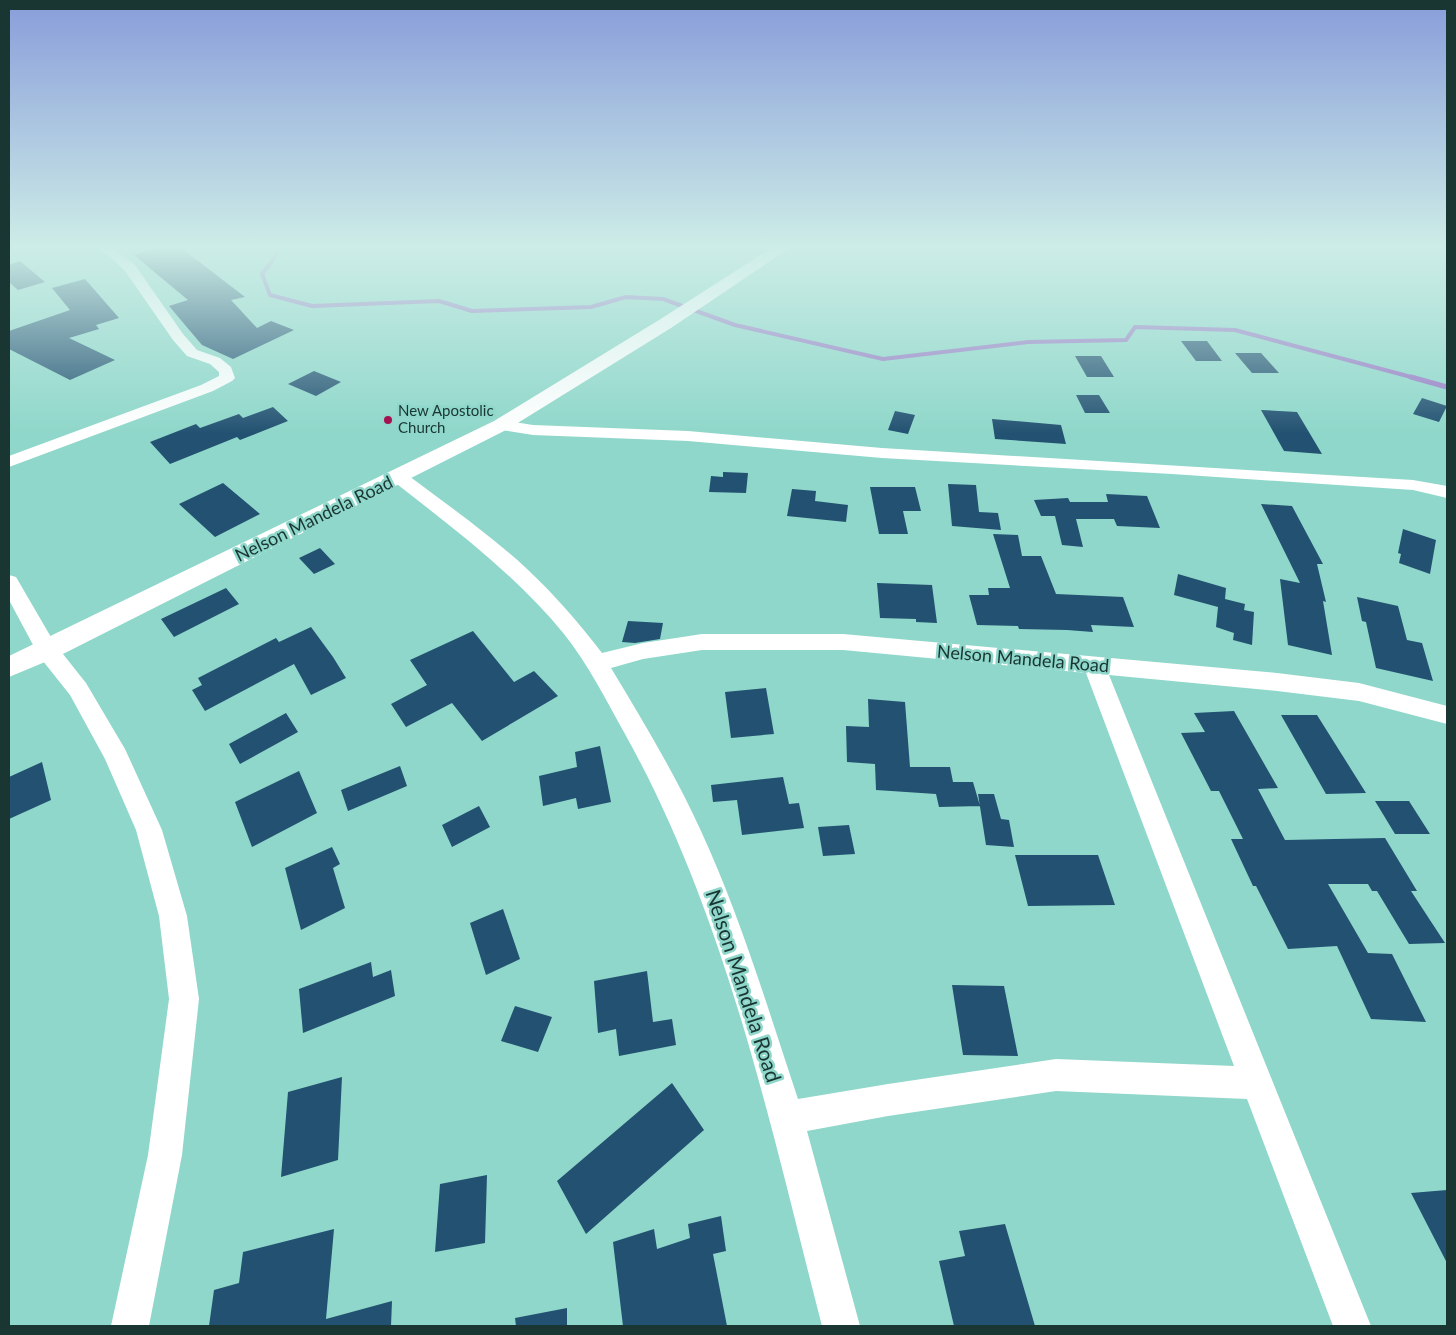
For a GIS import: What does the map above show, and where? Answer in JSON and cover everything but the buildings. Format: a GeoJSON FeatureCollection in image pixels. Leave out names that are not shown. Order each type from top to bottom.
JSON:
{"type":"FeatureCollection","features":[{"type":"Feature","properties":{"kind":"street"},"geometry":{"type":"LineString","coordinates":[[9,462],[207,388],[227,378],[226,370],[214,361],[192,353],[159,309]]}},
{"type":"Feature","properties":{"kind":"street"},"geometry":{"type":"LineString","coordinates":[[399,477],[501,425],[687,309]]}},
{"type":"Feature","properties":{"kind":"street"},"geometry":{"type":"LineString","coordinates":[[501,425],[533,430],[688,436],[882,453],[1413,485],[1447,492]]}},
{"type":"Feature","properties":{"kind":"street","name":"Nelson Mandela Road"},"geometry":{"type":"LineString","coordinates":[[9,666],[48,650],[399,477],[467,528],[519,573],[571,628],[597,663],[660,773],[689,832],[724,920],[787,1118],[841,1326]]}},
{"type":"Feature","properties":{"kind":"street"},"geometry":{"type":"LineString","coordinates":[[9,582],[48,650],[78,689],[116,756],[149,830],[173,916],[184,999],[165,1155],[130,1326]]}},
{"type":"Feature","properties":{"kind":"street","name":"Nelson Mandela Road"},"geometry":{"type":"LineString","coordinates":[[597,663],[644,651],[702,642],[843,642],[1359,692],[1447,715]]}},
{"type":"Feature","properties":{"kind":"street"},"geometry":{"type":"LineString","coordinates":[[1094,665],[1352,1326]]}},
{"type":"Feature","properties":{"kind":"street"},"geometry":{"type":"LineString","coordinates":[[787,1118],[888,1100],[1056,1075],[1256,1083]]}},
{"type":"Feature","properties":{"kind":"waterway"},"geometry":{"type":"LineString","coordinates":[[466,309],[472,311],[523,309]]}},
{"type":"Feature","properties":{"kind":"waterway"},"geometry":{"type":"LineString","coordinates":[[692,309],[735,325],[883,359],[1028,342],[1126,340],[1135,327],[1235,330],[1415,378]]}},
{"type":"Feature","properties":{"kind":"waterway"},"geometry":{"type":"LineString","coordinates":[[1411,377],[1447,387]]}},
{"type":"Feature","properties":{"kind":"place","name":"New Apostolic Church"},"geometry":{"type":"Point","coordinates":[388,420]}}]}
